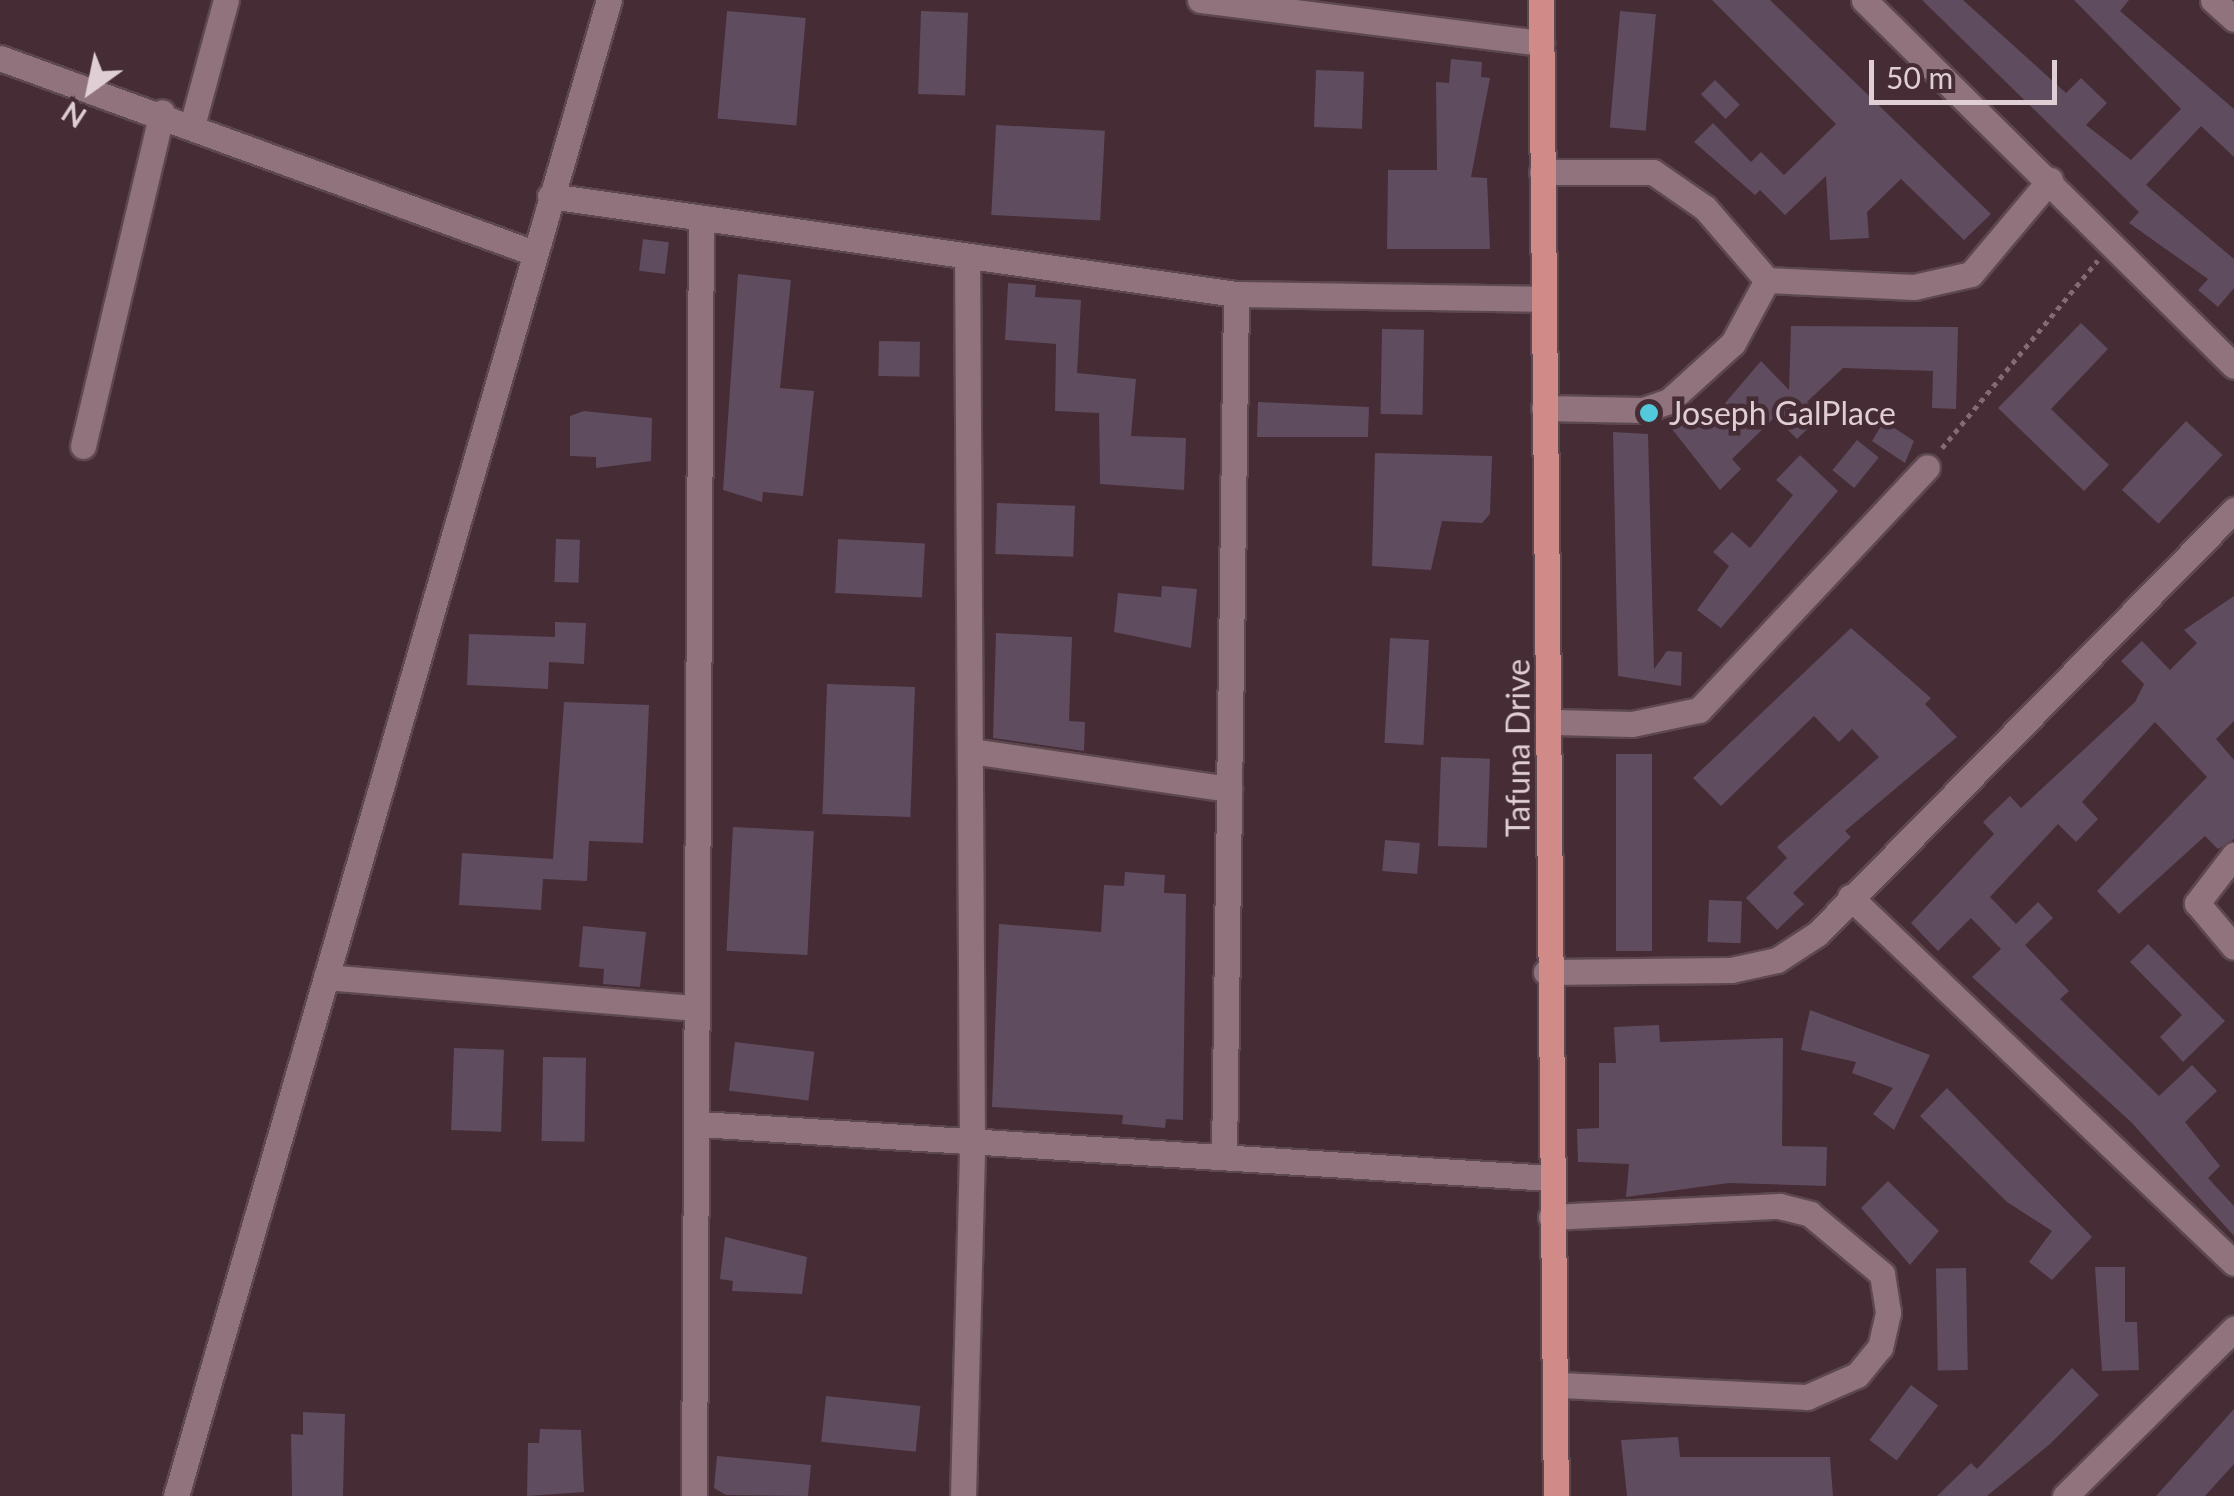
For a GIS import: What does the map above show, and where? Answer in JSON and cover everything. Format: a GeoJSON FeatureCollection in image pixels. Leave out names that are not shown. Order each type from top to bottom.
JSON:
{"type":"FeatureCollection","features":[{"type":"Feature","properties":{"kind":"main road","name":"Tafuna Drive"},"geometry":{"type":"LineString","coordinates":[[1540,0],[1544,408],[1554,722],[1546,972],[1558,1385],[1556,1496]]}},
{"type":"Feature","properties":{"kind":"street"},"geometry":{"type":"LineString","coordinates":[[193,122],[226,0]]}},
{"type":"Feature","properties":{"kind":"street"},"geometry":{"type":"LineString","coordinates":[[176,1496],[609,0]]}},
{"type":"Feature","properties":{"kind":"street"},"geometry":{"type":"LineString","coordinates":[[1200,0],[1541,43]]}},
{"type":"Feature","properties":{"kind":"street"},"geometry":{"type":"LineString","coordinates":[[1864,0],[2230,352]]}},
{"type":"Feature","properties":{"kind":"street"},"geometry":{"type":"LineString","coordinates":[[2213,0],[2234,19]]}},
{"type":"Feature","properties":{"kind":"street"},"geometry":{"type":"LineString","coordinates":[[0,58],[193,122],[534,252]]}},
{"type":"Feature","properties":{"kind":"street"},"geometry":{"type":"LineString","coordinates":[[83,446],[162,112]]}},
{"type":"Feature","properties":{"kind":"street"},"geometry":{"type":"LineString","coordinates":[[1542,172],[1653,172],[1680,185],[1767,280],[1914,287],[1971,274],[2050,180]]}},
{"type":"Feature","properties":{"kind":"street"},"geometry":{"type":"LineString","coordinates":[[550,196],[701,221],[967,256],[1030,258],[1236,294],[1542,299]]}},
{"type":"Feature","properties":{"kind":"street"},"geometry":{"type":"LineString","coordinates":[[694,1496],[701,221]]}},
{"type":"Feature","properties":{"kind":"street"},"geometry":{"type":"LineString","coordinates":[[964,1496],[972,1142],[967,256]]}},
{"type":"Feature","properties":{"kind":"street"},"geometry":{"type":"LineString","coordinates":[[1544,408],[1643,410],[1669,401],[1734,343],[1767,280]]}},
{"type":"Feature","properties":{"kind":"street"},"geometry":{"type":"LineString","coordinates":[[1224,1158],[1236,294]]}},
{"type":"Feature","properties":{"kind":"street"},"geometry":{"type":"LineString","coordinates":[[1554,722],[1632,724],[1699,710],[1927,467]]}},
{"type":"Feature","properties":{"kind":"street"},"geometry":{"type":"LineString","coordinates":[[1546,972],[1730,970],[1777,960],[1850,897],[2234,510]]}},
{"type":"Feature","properties":{"kind":"street"},"geometry":{"type":"LineString","coordinates":[[971,751],[1228,789]]}},
{"type":"Feature","properties":{"kind":"street"},"geometry":{"type":"LineString","coordinates":[[2234,855],[2197,904],[2234,947]]}},
{"type":"Feature","properties":{"kind":"street"},"geometry":{"type":"LineString","coordinates":[[1850,897],[2234,1263]]}},
{"type":"Feature","properties":{"kind":"street"},"geometry":{"type":"LineString","coordinates":[[326,976],[696,1008]]}},
{"type":"Feature","properties":{"kind":"street"},"geometry":{"type":"LineString","coordinates":[[699,1124],[1550,1178]]}},
{"type":"Feature","properties":{"kind":"street"},"geometry":{"type":"LineString","coordinates":[[1551,1217],[1779,1206],[1810,1214],[1882,1274],[1888,1313],[1880,1347],[1857,1375],[1807,1397],[1558,1385]]}},
{"type":"Feature","properties":{"kind":"street"},"geometry":{"type":"LineString","coordinates":[[2064,1496],[2234,1328]]}},
{"type":"Feature","properties":{"kind":"path"},"geometry":{"type":"LineString","coordinates":[[1927,467],[2112,242]]}},
{"type":"Feature","properties":{"kind":"building"},"geometry":{"type":"Polygon","coordinates":[[[1712,0],[1770,0],[1991,214],[1964,240],[1901,179],[1867,212],[1869,238],[1830,240],[1826,176],[1785,215],[1760,190],[1755,195],[1694,142],[1713,123],[1751,162],[1761,152],[1784,175],[1836,124],[1712,0]]]}},
{"type":"Feature","properties":{"kind":"building"},"geometry":{"type":"Polygon","coordinates":[[[1922,0],[1963,0],[2066,93],[2081,78],[2107,103],[2086,125],[2131,160],[2181,109],[2074,0],[2129,0],[2120,11],[2234,109],[2234,157],[2201,126],[2146,185],[2234,259],[2234,288],[2218,307],[2198,290],[2208,279],[2129,223],[2139,212],[1922,0]]]}},
{"type":"Feature","properties":{"kind":"building"},"geometry":{"type":"Polygon","coordinates":[[[727,11],[806,18],[796,125],[718,119],[727,11]]]}},
{"type":"Feature","properties":{"kind":"building"},"geometry":{"type":"Polygon","coordinates":[[[921,11],[968,13],[965,96],[918,94],[921,11]]]}},
{"type":"Feature","properties":{"kind":"building"},"geometry":{"type":"Polygon","coordinates":[[[1620,11],[1656,14],[1646,131],[1610,128],[1620,11]]]}},
{"type":"Feature","properties":{"kind":"building"},"geometry":{"type":"Polygon","coordinates":[[[1451,59],[1482,62],[1481,77],[1490,78],[1471,177],[1487,178],[1490,249],[1387,249],[1388,170],[1437,170],[1436,82],[1449,83],[1451,59]]]}},
{"type":"Feature","properties":{"kind":"building"},"geometry":{"type":"Polygon","coordinates":[[[1316,70],[1364,72],[1362,129],[1314,127],[1316,70]]]}},
{"type":"Feature","properties":{"kind":"building"},"geometry":{"type":"Polygon","coordinates":[[[1715,80],[1740,105],[1726,119],[1701,94],[1715,80]]]}},
{"type":"Feature","properties":{"kind":"building"},"geometry":{"type":"Polygon","coordinates":[[[996,125],[1105,131],[1100,221],[991,215],[996,125]]]}},
{"type":"Feature","properties":{"kind":"building"},"geometry":{"type":"Polygon","coordinates":[[[643,239],[669,242],[665,274],[639,271],[643,239]]]}},
{"type":"Feature","properties":{"kind":"building"},"geometry":{"type":"Polygon","coordinates":[[[738,274],[791,280],[780,388],[814,391],[803,496],[763,492],[762,502],[723,490],[738,274]]]}},
{"type":"Feature","properties":{"kind":"building"},"geometry":{"type":"Polygon","coordinates":[[[1008,283],[1036,285],[1035,297],[1081,300],[1077,373],[1136,379],[1131,436],[1186,438],[1184,490],[1100,484],[1099,413],[1055,411],[1056,344],[1005,340],[1008,283]]]}},
{"type":"Feature","properties":{"kind":"building"},"geometry":{"type":"Polygon","coordinates":[[[2081,323],[2108,349],[2051,409],[2109,465],[2084,491],[1998,408],[2081,323]]]}},
{"type":"Feature","properties":{"kind":"building"},"geometry":{"type":"Polygon","coordinates":[[[1791,326],[1958,327],[1956,409],[1932,408],[1933,371],[1843,368],[1807,402],[1821,416],[1797,439],[1775,417],[1732,459],[1741,469],[1720,490],[1672,429],[1688,414],[1703,429],[1761,361],[1789,390],[1791,326]]]}},
{"type":"Feature","properties":{"kind":"building"},"geometry":{"type":"Polygon","coordinates":[[[1382,329],[1424,330],[1423,415],[1381,414],[1382,329]]]}},
{"type":"Feature","properties":{"kind":"building"},"geometry":{"type":"Polygon","coordinates":[[[879,341],[920,342],[919,377],[878,376],[879,341]]]}},
{"type":"Feature","properties":{"kind":"building"},"geometry":{"type":"Polygon","coordinates":[[[1258,402],[1369,407],[1368,437],[1257,437],[1258,402]]]}},
{"type":"Feature","properties":{"kind":"building"},"geometry":{"type":"Polygon","coordinates":[[[584,411],[652,418],[651,461],[596,468],[596,457],[570,456],[570,416],[584,411]]]}},
{"type":"Feature","properties":{"kind":"building"},"geometry":{"type":"Polygon","coordinates":[[[1884,421],[1914,441],[1905,463],[1872,441],[1884,421]]]}},
{"type":"Feature","properties":{"kind":"building"},"geometry":{"type":"Polygon","coordinates":[[[2186,421],[2223,455],[2158,524],[2122,490],[2186,421]]]}},
{"type":"Feature","properties":{"kind":"building"},"geometry":{"type":"Polygon","coordinates":[[[1613,432],[1648,434],[1654,669],[1667,651],[1682,652],[1681,686],[1618,676],[1613,432]]]}},
{"type":"Feature","properties":{"kind":"building"},"geometry":{"type":"Polygon","coordinates":[[[1857,440],[1879,458],[1854,488],[1832,470],[1857,440]]]}},
{"type":"Feature","properties":{"kind":"building"},"geometry":{"type":"Polygon","coordinates":[[[1375,453],[1492,456],[1490,514],[1482,523],[1442,521],[1431,570],[1372,566],[1375,453]]]}},
{"type":"Feature","properties":{"kind":"building"},"geometry":{"type":"Polygon","coordinates":[[[1800,455],[1838,491],[1721,628],[1697,610],[1729,566],[1713,552],[1732,532],[1750,548],[1793,495],[1776,480],[1800,455]]]}},
{"type":"Feature","properties":{"kind":"building"},"geometry":{"type":"Polygon","coordinates":[[[997,503],[1075,506],[1073,557],[995,554],[997,503]]]}},
{"type":"Feature","properties":{"kind":"building"},"geometry":{"type":"Polygon","coordinates":[[[556,539],[580,540],[578,583],[554,582],[556,539]]]}},
{"type":"Feature","properties":{"kind":"building"},"geometry":{"type":"Polygon","coordinates":[[[838,539],[925,544],[922,597],[835,593],[838,539]]]}},
{"type":"Feature","properties":{"kind":"building"},"geometry":{"type":"Polygon","coordinates":[[[1162,586],[1197,589],[1191,648],[1114,632],[1118,593],[1161,597],[1162,586]]]}},
{"type":"Feature","properties":{"kind":"building"},"geometry":{"type":"Polygon","coordinates":[[[2234,596],[2234,721],[2216,739],[2234,760],[2234,839],[2218,849],[2205,836],[2119,914],[2097,891],[2207,777],[2155,722],[2082,802],[2098,819],[2076,842],[2058,824],[1990,897],[2016,924],[2038,902],[2053,918],[2025,945],[2069,991],[2060,999],[2159,1096],[2192,1065],[2217,1091],[2185,1122],[2220,1166],[2208,1178],[2234,1206],[2234,1236],[2131,1122],[1972,977],[2001,949],[1971,918],[1938,951],[1911,923],[1994,834],[1983,822],[2010,796],[2021,808],[2135,702],[2144,684],[2121,661],[2142,641],[2170,670],[2197,643],[2184,630],[2234,596]]]}},
{"type":"Feature","properties":{"kind":"building"},"geometry":{"type":"Polygon","coordinates":[[[555,622],[586,623],[584,664],[549,662],[548,689],[467,685],[469,634],[555,637],[555,622]]]}},
{"type":"Feature","properties":{"kind":"building"},"geometry":{"type":"Polygon","coordinates":[[[1851,628],[1931,698],[1925,704],[1957,737],[1845,831],[1851,837],[1793,893],[1804,904],[1777,930],[1746,898],[1787,858],[1777,847],[1879,757],[1852,729],[1839,742],[1814,716],[1721,806],[1693,778],[1851,628]]]}},
{"type":"Feature","properties":{"kind":"building"},"geometry":{"type":"Polygon","coordinates":[[[996,633],[1072,637],[1069,721],[1085,722],[1084,751],[993,738],[996,633]]]}},
{"type":"Feature","properties":{"kind":"building"},"geometry":{"type":"Polygon","coordinates":[[[1390,638],[1429,640],[1423,745],[1385,743],[1390,638]]]}},
{"type":"Feature","properties":{"kind":"building"},"geometry":{"type":"Polygon","coordinates":[[[827,684],[915,687],[910,817],[822,814],[827,684]]]}},
{"type":"Feature","properties":{"kind":"building"},"geometry":{"type":"Polygon","coordinates":[[[564,702],[649,705],[643,843],[589,841],[587,881],[543,879],[541,910],[459,905],[462,853],[553,859],[564,702]]]}},
{"type":"Feature","properties":{"kind":"building"},"geometry":{"type":"Polygon","coordinates":[[[1616,754],[1652,754],[1652,951],[1616,951],[1616,754]]]}},
{"type":"Feature","properties":{"kind":"building"},"geometry":{"type":"Polygon","coordinates":[[[1441,757],[1490,759],[1487,848],[1438,846],[1441,757]]]}},
{"type":"Feature","properties":{"kind":"building"},"geometry":{"type":"Polygon","coordinates":[[[733,827],[814,831],[807,955],[727,951],[733,827]]]}},
{"type":"Feature","properties":{"kind":"building"},"geometry":{"type":"Polygon","coordinates":[[[1385,840],[1420,843],[1417,874],[1382,871],[1385,840]]]}},
{"type":"Feature","properties":{"kind":"building"},"geometry":{"type":"Polygon","coordinates":[[[1125,872],[1165,875],[1164,893],[1186,894],[1183,1120],[1166,1119],[1165,1128],[1122,1124],[1123,1115],[992,1107],[999,924],[1101,932],[1104,885],[1124,886],[1125,872]]]}},
{"type":"Feature","properties":{"kind":"building"},"geometry":{"type":"Polygon","coordinates":[[[1709,900],[1742,901],[1741,943],[1708,942],[1709,900]]]}},
{"type":"Feature","properties":{"kind":"building"},"geometry":{"type":"Polygon","coordinates":[[[583,926],[646,932],[640,987],[603,984],[604,969],[579,967],[583,926]]]}},
{"type":"Feature","properties":{"kind":"building"},"geometry":{"type":"Polygon","coordinates":[[[2148,944],[2225,1021],[2183,1062],[2160,1037],[2182,1015],[2130,962],[2148,944]]]}},
{"type":"Feature","properties":{"kind":"building"},"geometry":{"type":"Polygon","coordinates":[[[1810,1010],[1930,1055],[1894,1130],[1873,1114],[1893,1088],[1852,1073],[1856,1062],[1801,1050],[1810,1010]]]}},
{"type":"Feature","properties":{"kind":"building"},"geometry":{"type":"Polygon","coordinates":[[[1659,1025],[1660,1042],[1783,1038],[1782,1146],[1827,1147],[1826,1186],[1729,1183],[1626,1197],[1629,1164],[1578,1162],[1577,1129],[1599,1128],[1599,1063],[1616,1063],[1614,1027],[1659,1025]]]}},
{"type":"Feature","properties":{"kind":"building"},"geometry":{"type":"Polygon","coordinates":[[[735,1042],[814,1052],[808,1100],[729,1091],[735,1042]]]}},
{"type":"Feature","properties":{"kind":"building"},"geometry":{"type":"Polygon","coordinates":[[[454,1048],[504,1050],[501,1132],[451,1130],[454,1048]]]}},
{"type":"Feature","properties":{"kind":"building"},"geometry":{"type":"Polygon","coordinates":[[[543,1057],[586,1058],[585,1142],[542,1141],[543,1057]]]}},
{"type":"Feature","properties":{"kind":"building"},"geometry":{"type":"Polygon","coordinates":[[[1947,1088],[2092,1237],[2052,1280],[2029,1262],[2052,1231],[2007,1202],[1920,1116],[1947,1088]]]}},
{"type":"Feature","properties":{"kind":"building"},"geometry":{"type":"Polygon","coordinates":[[[1888,1181],[1939,1231],[1910,1265],[1861,1208],[1888,1181]]]}},
{"type":"Feature","properties":{"kind":"building"},"geometry":{"type":"Polygon","coordinates":[[[725,1237],[807,1257],[802,1294],[732,1291],[733,1281],[720,1279],[725,1237]]]}},
{"type":"Feature","properties":{"kind":"building"},"geometry":{"type":"Polygon","coordinates":[[[2095,1267],[2125,1267],[2125,1322],[2137,1322],[2139,1370],[2102,1371],[2095,1267]]]}},
{"type":"Feature","properties":{"kind":"building"},"geometry":{"type":"Polygon","coordinates":[[[1966,1268],[1968,1370],[1938,1371],[1936,1269],[1966,1268]]]}},
{"type":"Feature","properties":{"kind":"building"},"geometry":{"type":"Polygon","coordinates":[[[2072,1368],[2099,1395],[2050,1444],[1987,1496],[1937,1496],[1971,1463],[1977,1469],[2072,1368]]]}},
{"type":"Feature","properties":{"kind":"building"},"geometry":{"type":"Polygon","coordinates":[[[1911,1385],[1938,1405],[1897,1461],[1869,1440],[1911,1385]]]}},
{"type":"Feature","properties":{"kind":"building"},"geometry":{"type":"Polygon","coordinates":[[[826,1396],[920,1406],[916,1452],[821,1442],[826,1396]]]}},
{"type":"Feature","properties":{"kind":"building"},"geometry":{"type":"Polygon","coordinates":[[[2234,1409],[2234,1464],[2205,1496],[2156,1496],[2234,1409]]]}},
{"type":"Feature","properties":{"kind":"building"},"geometry":{"type":"Polygon","coordinates":[[[303,1412],[345,1414],[343,1496],[292,1496],[291,1434],[303,1435],[303,1412]]]}},
{"type":"Feature","properties":{"kind":"building"},"geometry":{"type":"Polygon","coordinates":[[[540,1429],[581,1430],[584,1492],[527,1496],[528,1443],[539,1443],[540,1429]]]}},
{"type":"Feature","properties":{"kind":"building"},"geometry":{"type":"Polygon","coordinates":[[[1678,1437],[1680,1457],[1830,1457],[1833,1496],[1627,1496],[1621,1440],[1678,1437]]]}},
{"type":"Feature","properties":{"kind":"building"},"geometry":{"type":"Polygon","coordinates":[[[717,1456],[811,1465],[808,1496],[726,1495],[714,1488],[717,1456]]]}},
{"type":"Feature","properties":{"kind":"place","name":"Joseph GalPlace"},"geometry":{"type":"Point","coordinates":[1649,413]}}]}
